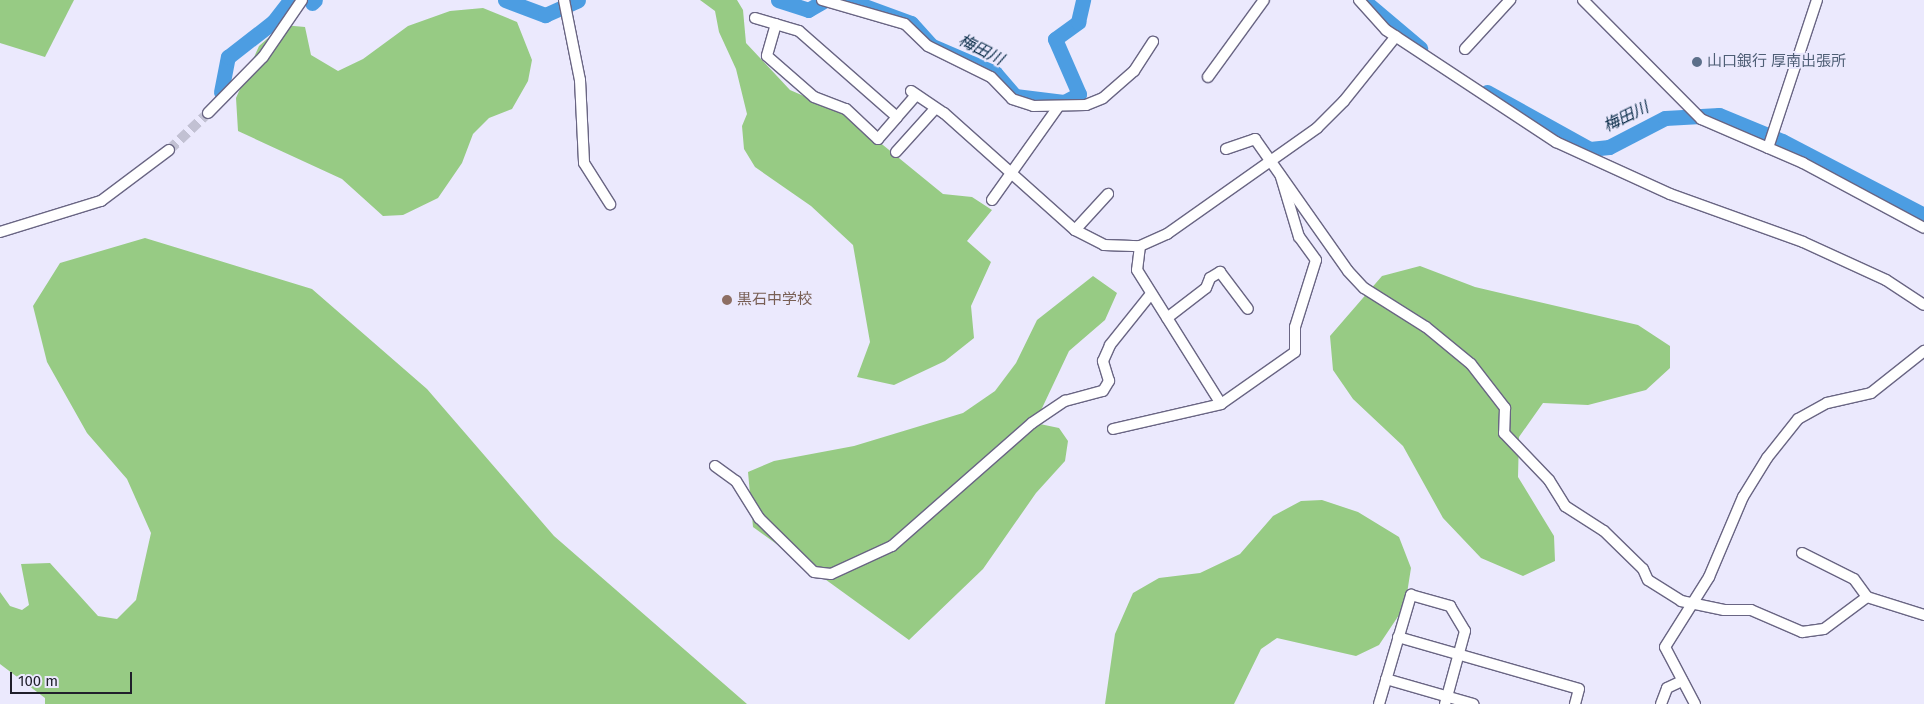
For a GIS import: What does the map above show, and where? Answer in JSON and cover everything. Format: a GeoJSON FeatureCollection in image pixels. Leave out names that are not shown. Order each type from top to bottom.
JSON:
{"type":"FeatureCollection","features":[{"type":"Feature","properties":{"kind":"street"},"geometry":{"type":"LineString","coordinates":[[208,113],[263,57],[302,0]]}},
{"type":"Feature","properties":{"kind":"street"},"geometry":{"type":"LineString","coordinates":[[564,0],[580,80],[584,163],[610,204]]}},
{"type":"Feature","properties":{"kind":"street"},"geometry":{"type":"LineString","coordinates":[[824,0],[905,24],[936,52],[991,77],[1012,99],[1058,107],[1086,105],[1117,90],[1153,42]]}},
{"type":"Feature","properties":{"kind":"street"},"geometry":{"type":"LineString","coordinates":[[1208,77],[1264,0]]}},
{"type":"Feature","properties":{"kind":"street"},"geometry":{"type":"LineString","coordinates":[[1358,0],[1396,36],[1556,142],[1670,194],[1804,242],[1886,280],[1924,305]]}},
{"type":"Feature","properties":{"kind":"street"},"geometry":{"type":"LineString","coordinates":[[1465,50],[1510,0]]}},
{"type":"Feature","properties":{"kind":"street"},"geometry":{"type":"LineString","coordinates":[[1582,0],[1701,118],[1771,139],[1924,228]]}},
{"type":"Feature","properties":{"kind":"street"},"geometry":{"type":"LineString","coordinates":[[1771,139],[1817,0]]}},
{"type":"Feature","properties":{"kind":"street"},"geometry":{"type":"LineString","coordinates":[[755,18],[799,31],[897,117]]}},
{"type":"Feature","properties":{"kind":"street"},"geometry":{"type":"LineString","coordinates":[[776,24],[767,56],[814,97],[846,109],[878,139],[897,117],[913,93],[934,110],[944,113],[1075,230],[1104,245],[1140,246],[1168,234],[1270,164],[1344,101],[1396,36]]}},
{"type":"Feature","properties":{"kind":"street"},"geometry":{"type":"LineString","coordinates":[[992,200],[1058,107]]}},
{"type":"Feature","properties":{"kind":"street"},"geometry":{"type":"LineString","coordinates":[[896,152],[934,110]]}},
{"type":"Feature","properties":{"kind":"street"},"geometry":{"type":"LineString","coordinates":[[1226,149],[1255,139],[1270,164],[1281,176],[1364,288],[1426,327],[1476,370],[1505,408],[1504,433],[1549,480],[1565,506],[1604,531],[1643,569],[1648,580],[1689,603],[1752,610],[1802,632],[1824,629],[1867,597]]}},
{"type":"Feature","properties":{"kind":"street"},"geometry":{"type":"LineString","coordinates":[[0,232],[101,201],[169,150]]}},
{"type":"Feature","properties":{"kind":"street"},"geometry":{"type":"LineString","coordinates":[[1114,429],[1221,404],[1295,352],[1295,327],[1316,260],[1299,237],[1280,184],[1281,176]]}},
{"type":"Feature","properties":{"kind":"street"},"geometry":{"type":"LineString","coordinates":[[1075,230],[1108,194]]}},
{"type":"Feature","properties":{"kind":"street"},"geometry":{"type":"LineString","coordinates":[[1140,246],[1137,270],[1150,295],[1167,318],[1221,404]]}},
{"type":"Feature","properties":{"kind":"street"},"geometry":{"type":"LineString","coordinates":[[1167,318],[1206,288],[1210,278],[1220,272],[1248,309]]}},
{"type":"Feature","properties":{"kind":"street"},"geometry":{"type":"LineString","coordinates":[[715,466],[736,481],[759,518],[814,572],[832,574],[892,546],[1032,423],[1065,401],[1103,391],[1109,381],[1103,361],[1110,345],[1150,295]]}},
{"type":"Feature","properties":{"kind":"street"},"geometry":{"type":"LineString","coordinates":[[1695,704],[1666,647],[1689,603],[1709,576],[1743,497],[1798,419],[1827,403],[1871,393],[1924,351]]}},
{"type":"Feature","properties":{"kind":"street"},"geometry":{"type":"LineString","coordinates":[[1802,553],[1854,579],[1867,597],[1924,615]]}},
{"type":"Feature","properties":{"kind":"street"},"geometry":{"type":"LineString","coordinates":[[1379,704],[1411,595],[1450,606],[1465,631],[1446,700]]}},
{"type":"Feature","properties":{"kind":"street"},"geometry":{"type":"LineString","coordinates":[[1398,637],[1579,689],[1575,704]]}},
{"type":"Feature","properties":{"kind":"street"},"geometry":{"type":"LineString","coordinates":[[1386,679],[1446,700],[1473,704]]}},
{"type":"Feature","properties":{"kind":"street"},"geometry":{"type":"LineString","coordinates":[[1661,704],[1667,688],[1682,681]]}},
{"type":"Feature","properties":{"kind":"green space"},"geometry":{"type":"Polygon","coordinates":[[[0,0],[74,0],[45,57],[0,43],[0,0]]]}},
{"type":"Feature","properties":{"kind":"green space"},"geometry":{"type":"Polygon","coordinates":[[[700,0],[737,0],[743,10],[746,43],[790,90],[845,114],[943,194],[972,197],[992,210],[967,241],[991,262],[971,306],[974,338],[945,361],[894,385],[857,377],[870,342],[853,245],[811,206],[755,167],[744,149],[742,126],[747,114],[736,69],[719,32],[715,11],[700,0]]]}},
{"type":"Feature","properties":{"kind":"green space"},"geometry":{"type":"Polygon","coordinates":[[[483,8],[517,22],[532,60],[528,81],[512,109],[489,118],[473,134],[462,163],[438,198],[403,215],[383,216],[342,179],[238,131],[236,98],[259,46],[283,25],[305,27],[311,55],[338,71],[363,59],[408,26],[450,11],[483,8]]]}},
{"type":"Feature","properties":{"kind":"green space"},"geometry":{"type":"Polygon","coordinates":[[[145,238],[312,289],[427,389],[554,536],[747,704],[45,704],[45,698],[0,664],[0,592],[10,606],[22,610],[29,605],[21,564],[50,563],[98,616],[117,619],[136,600],[151,533],[127,479],[87,433],[47,362],[33,306],[60,263],[145,238]]]}},
{"type":"Feature","properties":{"kind":"green space"},"geometry":{"type":"Polygon","coordinates":[[[1420,266],[1475,287],[1638,325],[1670,346],[1670,368],[1646,390],[1588,405],[1543,403],[1519,437],[1518,477],[1554,536],[1555,561],[1523,576],[1481,558],[1443,518],[1403,446],[1353,399],[1333,370],[1330,336],[1382,276],[1420,266]]]}},
{"type":"Feature","properties":{"kind":"green space"},"geometry":{"type":"Polygon","coordinates":[[[1093,276],[1117,293],[1105,320],[1069,351],[1035,423],[1059,428],[1068,441],[1065,461],[1036,493],[983,569],[909,640],[753,527],[748,472],[774,461],[854,446],[963,413],[995,391],[1016,363],[1037,320],[1093,276]]]}},
{"type":"Feature","properties":{"kind":"green space"},"geometry":{"type":"Polygon","coordinates":[[[1322,500],[1358,512],[1399,537],[1411,568],[1405,606],[1379,645],[1356,656],[1277,638],[1261,649],[1234,704],[1105,704],[1115,634],[1133,593],[1159,578],[1200,573],[1240,554],[1273,516],[1301,501],[1322,500]]]}},
{"type":"Feature","properties":{"kind":"waterway","name":"梅田川"},"geometry":{"type":"LineString","coordinates":[[221,92],[228,57],[273,22],[290,0]]}},
{"type":"Feature","properties":{"kind":"waterway","name":"梅田川"},"geometry":{"type":"LineString","coordinates":[[312,3],[315,0]]}},
{"type":"Feature","properties":{"kind":"waterway","name":"梅田川"},"geometry":{"type":"LineString","coordinates":[[505,0],[545,15],[578,0]]}},
{"type":"Feature","properties":{"kind":"waterway","name":"梅田川"},"geometry":{"type":"LineString","coordinates":[[778,0],[808,10],[825,0]]}},
{"type":"Feature","properties":{"kind":"waterway","name":"梅田川"},"geometry":{"type":"LineString","coordinates":[[848,0],[911,23],[932,46],[995,73],[1015,96],[1064,102],[1079,94],[1055,39],[1078,22],[1083,0]]}},
{"type":"Feature","properties":{"kind":"waterway","name":"梅田川"},"geometry":{"type":"LineString","coordinates":[[1369,5],[1420,48]]}},
{"type":"Feature","properties":{"kind":"waterway","name":"梅田川"},"geometry":{"type":"LineString","coordinates":[[1487,92],[1590,149],[1609,147],[1665,118],[1719,115],[1782,141],[1924,215]]}},
{"type":"Feature","properties":{"kind":"tunnel"},"geometry":{"type":"LineString","coordinates":[[169,150],[208,113]]}},
{"type":"Feature","properties":{"kind":"place","name":"山口銀行 厚南出張所"},"geometry":{"type":"Point","coordinates":[1697,62]}},
{"type":"Feature","properties":{"kind":"place","name":"黒石中学校"},"geometry":{"type":"Point","coordinates":[727,300]}}]}
